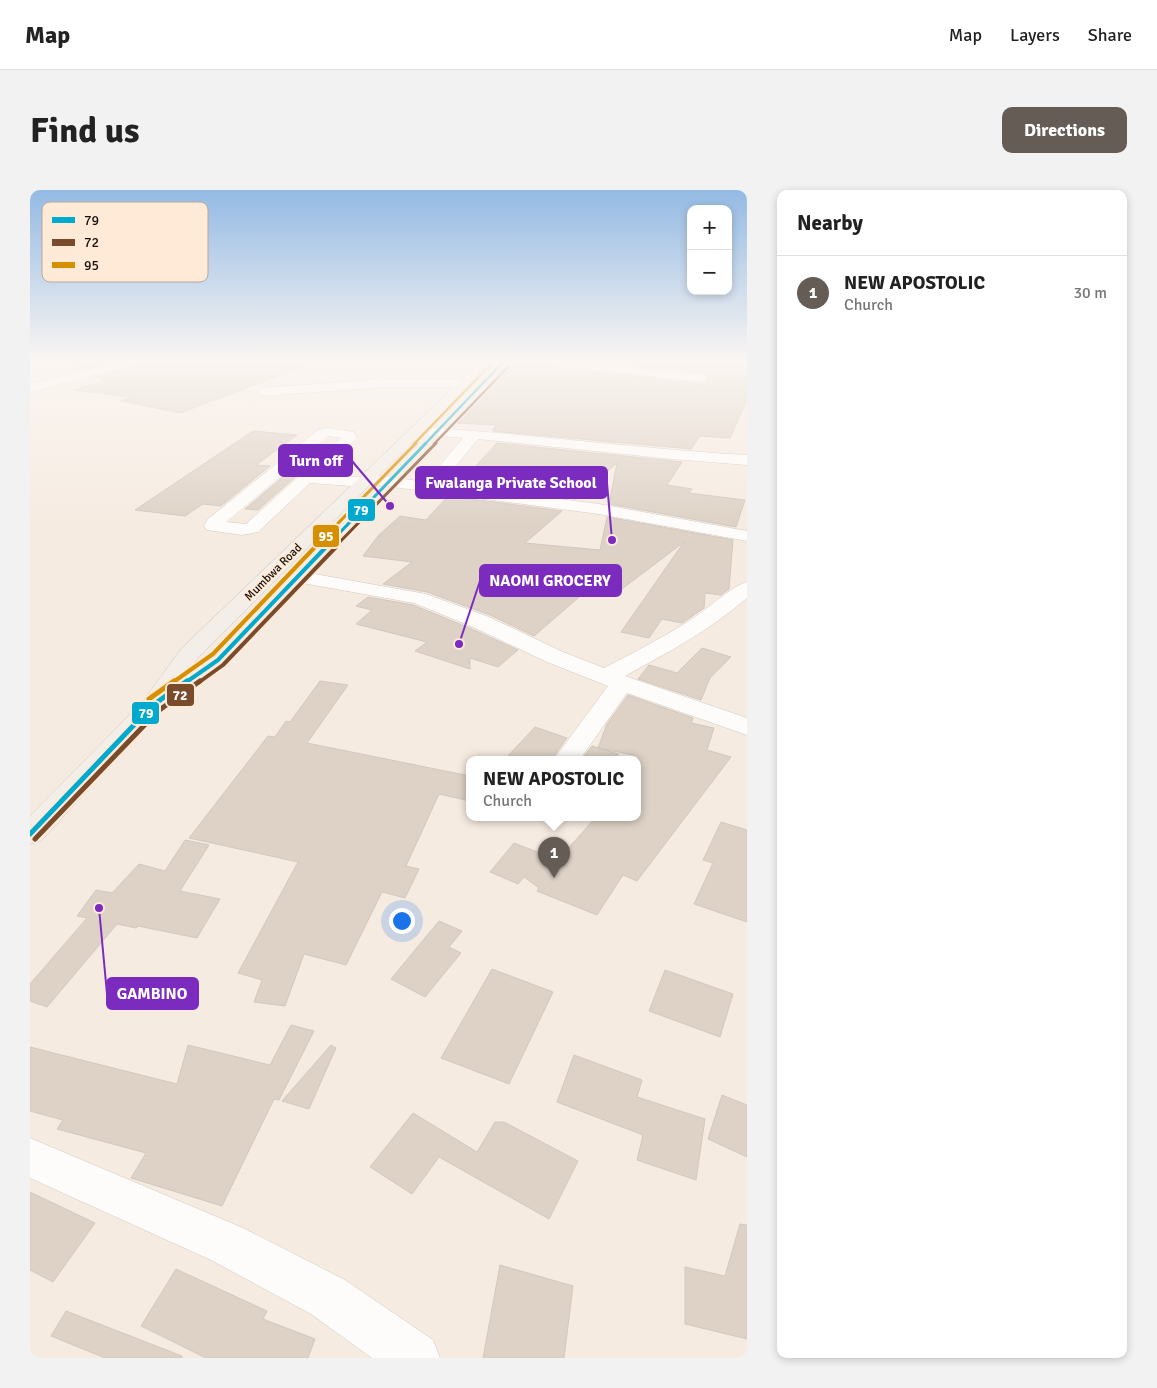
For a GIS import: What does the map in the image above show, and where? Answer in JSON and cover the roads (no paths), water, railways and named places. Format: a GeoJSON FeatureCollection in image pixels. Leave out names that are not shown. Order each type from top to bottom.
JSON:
{"type":"FeatureCollection","features":[{"type":"Feature","properties":{"kind":"main road","name":"Mumbwa Road"},"geometry":{"type":"LineString","coordinates":[[30,834],[153,705],[189,654],[373,478],[431,417]]}},
{"type":"Feature","properties":{"kind":"main road","name":"Mumbwa Road"},"geometry":{"type":"LineString","coordinates":[[153,705],[218,660],[298,577],[373,478],[434,432],[448,417]]}},
{"type":"Feature","properties":{"kind":"street"},"geometry":{"type":"LineString","coordinates":[[434,432],[747,460]]}},
{"type":"Feature","properties":{"kind":"street"},"geometry":{"type":"LineString","coordinates":[[323,433],[349,435],[350,438],[320,466],[252,528],[242,530],[213,526],[212,524],[323,433]]}},
{"type":"Feature","properties":{"kind":"street"},"geometry":{"type":"LineString","coordinates":[[430,487],[474,435]]}},
{"type":"Feature","properties":{"kind":"street"},"geometry":{"type":"LineString","coordinates":[[320,466],[373,478],[599,509],[747,536]]}},
{"type":"Feature","properties":{"kind":"street"},"geometry":{"type":"LineString","coordinates":[[308,478],[373,478]]}},
{"type":"Feature","properties":{"kind":"street"},"geometry":{"type":"LineString","coordinates":[[298,577],[419,598],[473,619],[555,657],[747,727]]}},
{"type":"Feature","properties":{"kind":"street"},"geometry":{"type":"LineString","coordinates":[[569,756],[614,680],[729,604],[747,588]]}},
{"type":"Feature","properties":{"kind":"street"},"geometry":{"type":"LineString","coordinates":[[30,1157],[227,1244],[319,1292],[415,1358]]}},
{"type":"Feature","properties":{"kind":"place","name":"Turn off"},"geometry":{"type":"Point","coordinates":[390,506]}},
{"type":"Feature","properties":{"kind":"place","name":"Fwalanga Private School"},"geometry":{"type":"Point","coordinates":[612,540]}},
{"type":"Feature","properties":{"kind":"place","name":"NAOMI GROCERY"},"geometry":{"type":"Point","coordinates":[459,644]}},
{"type":"Feature","properties":{"kind":"place","name":"NEW APOSTOLIC"},"geometry":{"type":"Point","coordinates":[554,878]}},
{"type":"Feature","properties":{"kind":"place","name":"GAMBINO"},"geometry":{"type":"Point","coordinates":[99,908]}}]}
